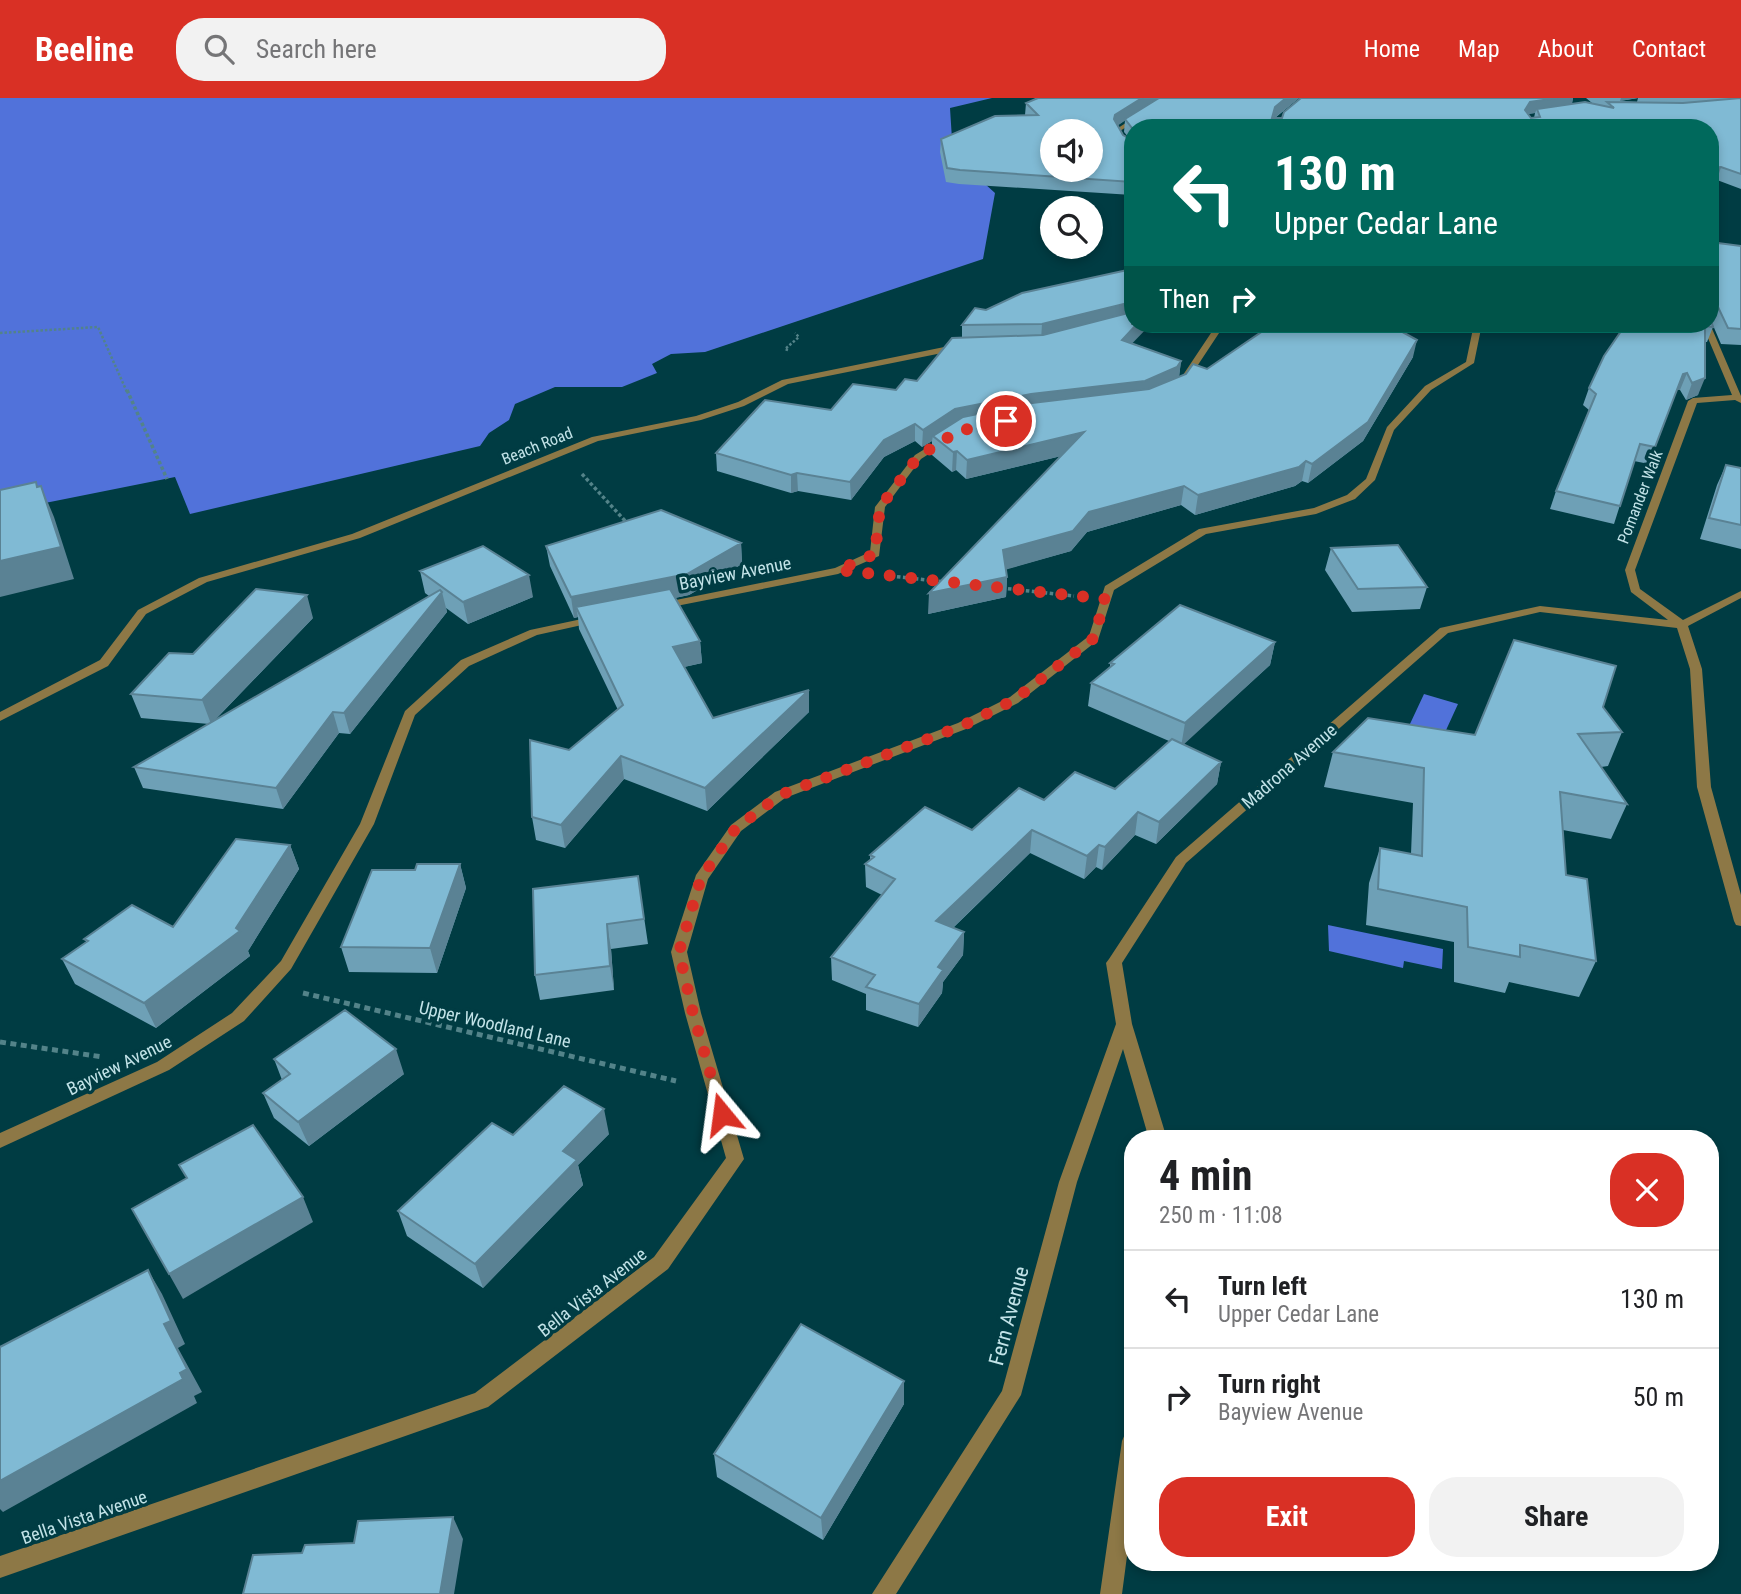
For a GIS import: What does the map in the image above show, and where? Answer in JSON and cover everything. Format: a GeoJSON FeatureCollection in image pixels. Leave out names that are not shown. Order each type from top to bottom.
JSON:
{"type":"FeatureCollection","features":[{"type":"Feature","properties":{"kind":"street"},"geometry":{"type":"LineString","coordinates":[[1136,119],[1168,98]]}},
{"type":"Feature","properties":{"kind":"street"},"geometry":{"type":"LineString","coordinates":[[1124,126],[1117,131],[1124,142]]}},
{"type":"Feature","properties":{"kind":"street"},"geometry":{"type":"LineString","coordinates":[[1179,388],[1215,333]]}},
{"type":"Feature","properties":{"kind":"street","name":"Bella Vista Avenue"},"geometry":{"type":"LineString","coordinates":[[0,1567],[481,1400],[661,1263],[736,1159],[693,1013],[679,952],[701,878],[736,828],[780,795],[962,726],[1014,700],[1094,638],[1108,588],[1203,531],[1316,511],[1351,497],[1370,480],[1390,429],[1428,388],[1470,363],[1476,333]]}},
{"type":"Feature","properties":{"kind":"street"},"geometry":{"type":"LineString","coordinates":[[1710,333],[1739,399]]}},
{"type":"Feature","properties":{"kind":"street","name":"Beach Road"},"geometry":{"type":"LineString","coordinates":[[0,717],[104,663],[142,612],[204,580],[356,536],[595,439],[698,418],[741,404],[785,382],[963,346],[976,346]]}},
{"type":"Feature","properties":{"kind":"street","name":"Pomander Walk"},"geometry":{"type":"LineString","coordinates":[[1682,625],[1635,590],[1630,570],[1693,401],[1739,399]]}},
{"type":"Feature","properties":{"kind":"street","name":"Bayview Avenue"},"geometry":{"type":"LineString","coordinates":[[643,610],[838,570],[875,554],[880,507],[918,457],[958,431]]}},
{"type":"Feature","properties":{"kind":"street"},"geometry":{"type":"LineString","coordinates":[[1741,594],[1682,625],[1696,669],[1704,787],[1741,921]]}},
{"type":"Feature","properties":{"kind":"street","name":"Madrona Avenue"},"geometry":{"type":"LineString","coordinates":[[1155,1130],[1124,1024],[1114,963],[1181,860],[1444,630],[1540,609],[1682,625]]}},
{"type":"Feature","properties":{"kind":"street","name":"Bayview Avenue"},"geometry":{"type":"LineString","coordinates":[[0,1141],[163,1066],[238,1017],[286,965],[367,824],[409,714],[465,663],[534,632],[615,615]]}},
{"type":"Feature","properties":{"kind":"street","name":"Fern Avenue"},"geometry":{"type":"LineString","coordinates":[[883,1594],[1012,1395],[1069,1182],[1124,1024]]}},
{"type":"Feature","properties":{"kind":"street"},"geometry":{"type":"LineString","coordinates":[[1111,1594],[1124,1499]]}},
{"type":"Feature","properties":{"kind":"path"},"geometry":{"type":"LineString","coordinates":[[0,333],[98,327],[167,479]]}},
{"type":"Feature","properties":{"kind":"path"},"geometry":{"type":"LineString","coordinates":[[562,453],[634,531]]}},
{"type":"Feature","properties":{"kind":"path"},"geometry":{"type":"LineString","coordinates":[[838,570],[958,583]]}},
{"type":"Feature","properties":{"kind":"path"},"geometry":{"type":"LineString","coordinates":[[998,588],[1105,599]]}},
{"type":"Feature","properties":{"kind":"path","name":"Upper Woodland Lane"},"geometry":{"type":"LineString","coordinates":[[268,985],[715,1091]]}},
{"type":"Feature","properties":{"kind":"path"},"geometry":{"type":"LineString","coordinates":[[0,1042],[163,1066]]}},
{"type":"Feature","properties":{"kind":"water"},"geometry":{"type":"Polygon","coordinates":[[[0,98],[992,98],[950,108],[953,155],[995,193],[983,259],[705,352],[671,354],[652,364],[657,373],[622,387],[555,387],[515,404],[509,420],[489,433],[480,446],[190,514],[175,477],[0,512],[0,98]]]}},
{"type":"Feature","properties":{"kind":"water"},"geometry":{"type":"Polygon","coordinates":[[[1424,694],[1458,704],[1436,752],[1402,741],[1424,694]]]}},
{"type":"Feature","properties":{"kind":"water"},"geometry":{"type":"Polygon","coordinates":[[[1328,925],[1443,949],[1442,969],[1404,961],[1403,968],[1329,951],[1328,925]]]}},
{"type":"Feature","properties":{"kind":"building"},"geometry":{"type":"Polygon","coordinates":[[[1038,98],[1142,98],[1115,115],[1114,119],[1124,136],[1124,181],[1103,180],[1103,119],[1040,119],[1040,176],[947,168],[941,139],[995,116],[1038,115],[1026,103],[1038,98]]]}},
{"type":"Feature","properties":{"kind":"building"},"geometry":{"type":"Polygon","coordinates":[[[1159,98],[1286,98],[1275,107],[1272,118],[1282,118],[1284,112],[1301,98],[1557,98],[1530,102],[1525,110],[1531,118],[1540,117],[1537,109],[1585,102],[1614,108],[1607,102],[1683,103],[1741,98],[1741,174],[1719,167],[1719,119],[1125,119],[1159,98]]]}},
{"type":"Feature","properties":{"kind":"building"},"geometry":{"type":"Polygon","coordinates":[[[1719,243],[1741,246],[1741,329],[1728,328],[1719,309],[1719,243]]]}},
{"type":"Feature","properties":{"kind":"building"},"geometry":{"type":"Polygon","coordinates":[[[1124,271],[1124,304],[1042,324],[962,325],[975,308],[986,310],[1022,293],[1124,271]]]}},
{"type":"Feature","properties":{"kind":"building"},"geometry":{"type":"Polygon","coordinates":[[[1124,314],[1124,333],[1129,333],[1122,340],[1181,361],[1177,367],[1145,381],[1031,394],[955,409],[923,430],[915,424],[884,440],[850,482],[797,473],[791,475],[716,453],[765,400],[831,410],[853,384],[896,390],[905,379],[917,381],[952,338],[1043,335],[1124,314]]]}},
{"type":"Feature","properties":{"kind":"building"},"geometry":{"type":"Polygon","coordinates":[[[1260,333],[1404,333],[1417,340],[1368,422],[1312,464],[1306,461],[1299,467],[1198,495],[1184,486],[1089,512],[1073,531],[1003,550],[1007,577],[929,593],[1084,432],[967,460],[933,436],[963,417],[1032,403],[1149,389],[1186,374],[1193,364],[1207,369],[1260,333]]]}},
{"type":"Feature","properties":{"kind":"building"},"geometry":{"type":"Polygon","coordinates":[[[1620,333],[1705,333],[1705,378],[1692,383],[1687,373],[1683,374],[1655,447],[1640,444],[1620,506],[1556,491],[1596,394],[1589,388],[1604,356],[1620,333]]]}},
{"type":"Feature","properties":{"kind":"building"},"geometry":{"type":"Polygon","coordinates":[[[1726,465],[1741,468],[1741,525],[1709,518],[1726,465]]]}},
{"type":"Feature","properties":{"kind":"building"},"geometry":{"type":"Polygon","coordinates":[[[36,482],[37,487],[41,486],[61,547],[0,561],[0,490],[36,482]]]}},
{"type":"Feature","properties":{"kind":"building"},"geometry":{"type":"Polygon","coordinates":[[[661,510],[741,543],[687,574],[571,597],[546,546],[661,510]]]}},
{"type":"Feature","properties":{"kind":"building"},"geometry":{"type":"Polygon","coordinates":[[[1398,545],[1427,587],[1358,589],[1331,548],[1398,545]]]}},
{"type":"Feature","properties":{"kind":"building"},"geometry":{"type":"Polygon","coordinates":[[[483,546],[529,575],[463,602],[420,571],[483,546]]]}},
{"type":"Feature","properties":{"kind":"building"},"geometry":{"type":"Polygon","coordinates":[[[256,589],[307,595],[202,700],[131,694],[169,653],[193,654],[256,589]]]}},
{"type":"Feature","properties":{"kind":"building"},"geometry":{"type":"Polygon","coordinates":[[[670,589],[700,641],[673,647],[713,718],[809,690],[705,788],[621,756],[561,825],[532,817],[530,740],[569,750],[623,705],[576,607],[670,589]]]}},
{"type":"Feature","properties":{"kind":"building"},"geometry":{"type":"Polygon","coordinates":[[[440,590],[442,592],[344,713],[333,712],[276,788],[134,767],[440,590]]]}},
{"type":"Feature","properties":{"kind":"building"},"geometry":{"type":"Polygon","coordinates":[[[1180,605],[1275,642],[1185,723],[1091,683],[1114,664],[1110,663],[1180,605]]]}},
{"type":"Feature","properties":{"kind":"building"},"geometry":{"type":"Polygon","coordinates":[[[1514,640],[1616,666],[1603,707],[1622,732],[1578,734],[1627,804],[1560,792],[1566,875],[1587,879],[1596,961],[1520,945],[1520,957],[1468,947],[1467,907],[1378,889],[1380,848],[1422,856],[1424,768],[1333,752],[1368,718],[1475,735],[1514,640]]]}},
{"type":"Feature","properties":{"kind":"building"},"geometry":{"type":"Polygon","coordinates":[[[1172,739],[1221,762],[1159,822],[1138,812],[1105,847],[1099,845],[1087,856],[1032,830],[936,921],[964,932],[938,967],[943,970],[919,1004],[866,987],[875,975],[831,957],[895,879],[865,864],[874,857],[870,855],[925,807],[972,830],[1019,788],[1044,800],[1075,772],[1115,789],[1172,739]]]}},
{"type":"Feature","properties":{"kind":"building"},"geometry":{"type":"Polygon","coordinates":[[[236,839],[290,845],[236,928],[240,931],[144,1003],[62,959],[88,941],[84,939],[132,905],[173,927],[236,839]]]}},
{"type":"Feature","properties":{"kind":"building"},"geometry":{"type":"Polygon","coordinates":[[[417,864],[460,864],[430,948],[341,947],[372,870],[415,870],[417,864]]]}},
{"type":"Feature","properties":{"kind":"building"},"geometry":{"type":"Polygon","coordinates":[[[638,876],[644,919],[607,924],[610,966],[535,975],[533,889],[638,876]]]}},
{"type":"Feature","properties":{"kind":"building"},"geometry":{"type":"Polygon","coordinates":[[[345,1010],[396,1049],[298,1122],[263,1093],[290,1074],[274,1059],[345,1010]]]}},
{"type":"Feature","properties":{"kind":"building"},"geometry":{"type":"Polygon","coordinates":[[[564,1086],[604,1109],[563,1151],[577,1160],[475,1264],[398,1211],[492,1123],[513,1135],[564,1086]]]}},
{"type":"Feature","properties":{"kind":"building"},"geometry":{"type":"Polygon","coordinates":[[[253,1125],[303,1197],[169,1274],[132,1209],[187,1178],[179,1165],[253,1125]]]}},
{"type":"Feature","properties":{"kind":"building"},"geometry":{"type":"Polygon","coordinates":[[[148,1270],[171,1321],[164,1324],[187,1369],[180,1373],[183,1379],[0,1481],[0,1347],[148,1270]]]}},
{"type":"Feature","properties":{"kind":"building"},"geometry":{"type":"Polygon","coordinates":[[[801,1324],[904,1381],[821,1518],[714,1454],[801,1324]]]}},
{"type":"Feature","properties":{"kind":"building"},"geometry":{"type":"Polygon","coordinates":[[[453,1517],[440,1594],[243,1594],[253,1555],[302,1553],[305,1545],[354,1543],[358,1521],[453,1517]]]}},
{"type":"Feature","properties":{"kind":"route"},"geometry":{"type":"LineString","coordinates":[[722,1114],[693,1013],[679,952],[701,878],[736,828],[780,795],[962,726],[1014,700],[1094,638],[1105,599],[838,570],[875,554],[880,507],[918,457],[958,431],[1006,421]]}}]}
